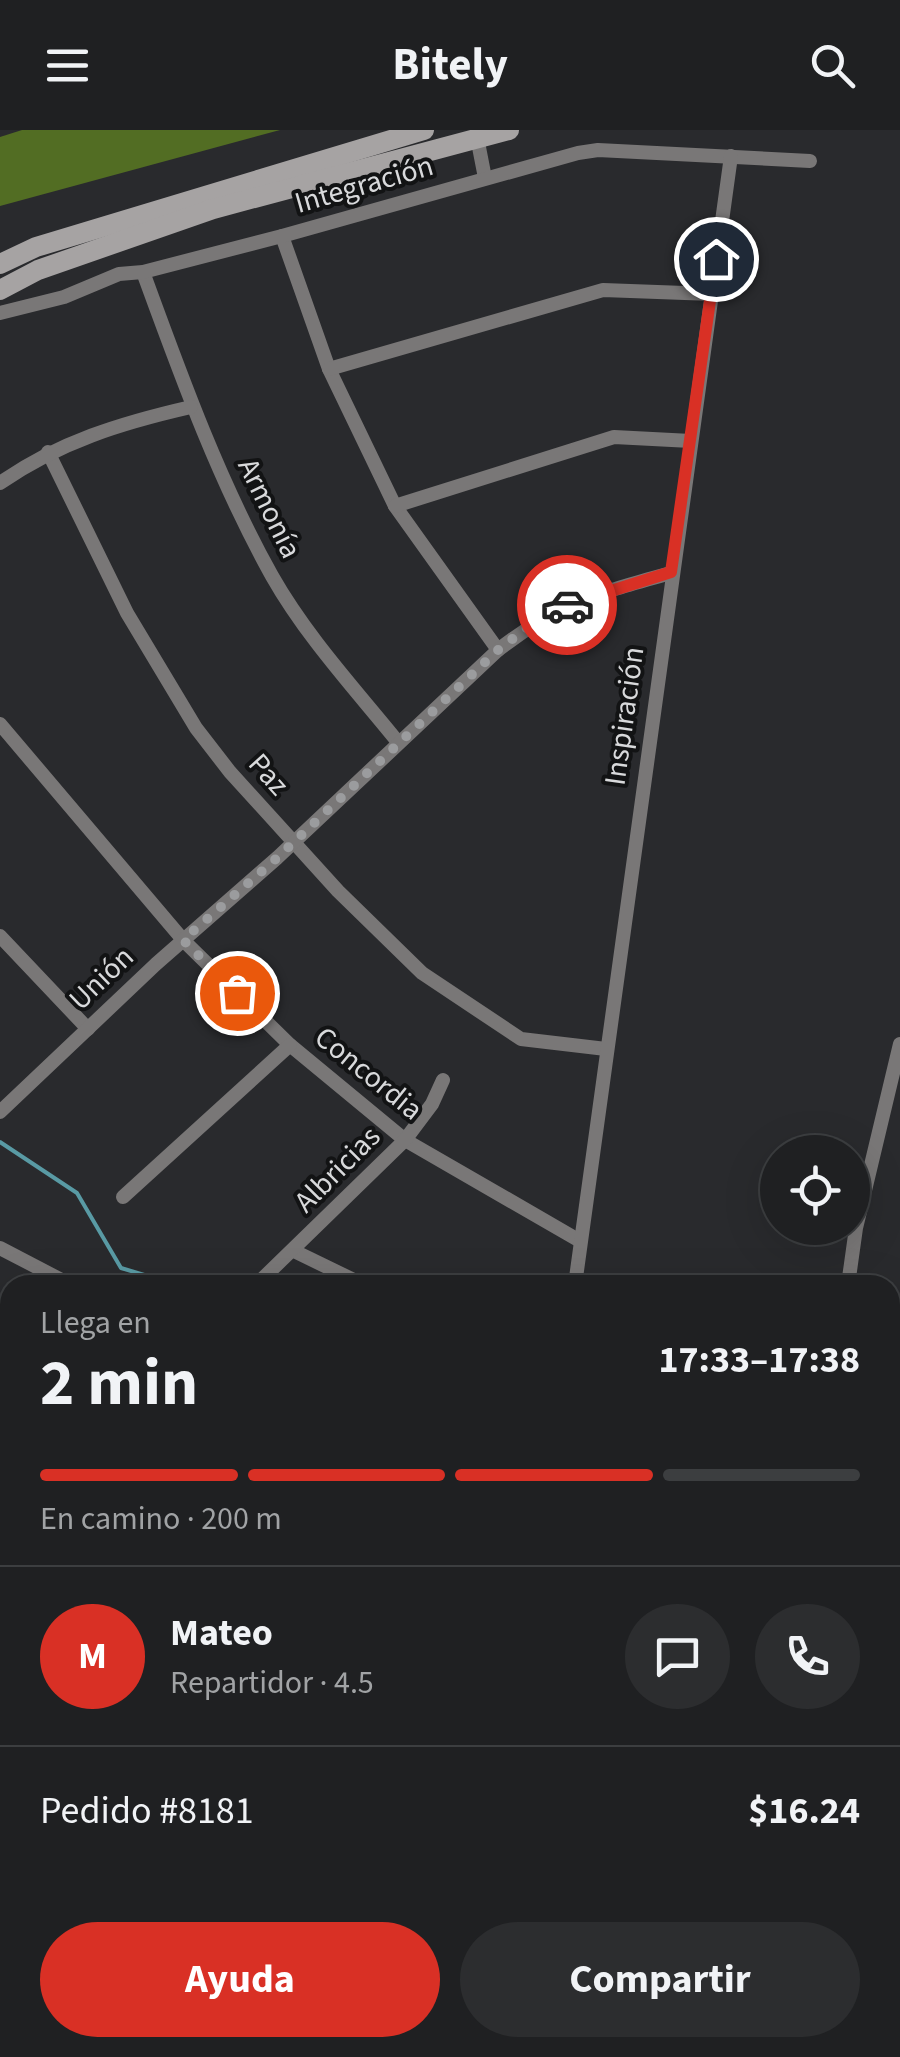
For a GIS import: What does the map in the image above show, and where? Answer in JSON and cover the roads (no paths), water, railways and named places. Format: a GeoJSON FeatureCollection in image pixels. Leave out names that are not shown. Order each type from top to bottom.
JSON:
{"type":"FeatureCollection","features":[{"type":"Feature","properties":{"kind":"main road"},"geometry":{"type":"LineString","coordinates":[[0,264],[36,247],[401,133],[424,130]]}},
{"type":"Feature","properties":{"kind":"main road"},"geometry":{"type":"LineString","coordinates":[[0,290],[38,270],[213,208],[509,130]]}},
{"type":"Feature","properties":{"kind":"street"},"geometry":{"type":"LineString","coordinates":[[478,137],[485,178]]}},
{"type":"Feature","properties":{"kind":"street","name":"Integración"},"geometry":{"type":"LineString","coordinates":[[0,313],[64,297],[118,274],[143,272],[598,150],[810,162]]}},
{"type":"Feature","properties":{"kind":"street","name":"Inspiración"},"geometry":{"type":"LineString","coordinates":[[576,1275],[731,156]]}},
{"type":"Feature","properties":{"kind":"street"},"geometry":{"type":"LineString","coordinates":[[282,236],[329,369],[395,506],[498,650]]}},
{"type":"Feature","properties":{"kind":"street","name":"Armonía"},"geometry":{"type":"LineString","coordinates":[[143,272],[191,407],[272,576],[313,638],[397,742]]}},
{"type":"Feature","properties":{"kind":"street"},"geometry":{"type":"LineString","coordinates":[[329,369],[603,290],[712,294]]}},
{"type":"Feature","properties":{"kind":"street"},"geometry":{"type":"LineString","coordinates":[[0,483],[48,452],[124,422],[191,407]]}},
{"type":"Feature","properties":{"kind":"street"},"geometry":{"type":"LineString","coordinates":[[395,506],[614,437],[691,441]]}},
{"type":"Feature","properties":{"kind":"street","name":"Paz"},"geometry":{"type":"LineString","coordinates":[[48,452],[127,613],[196,728],[230,772],[338,892],[422,973],[521,1040],[606,1049]]}},
{"type":"Feature","properties":{"kind":"street","name":"Unión"},"geometry":{"type":"LineString","coordinates":[[0,1112],[498,650],[533,623],[580,598],[671,572]]}},
{"type":"Feature","properties":{"kind":"street","name":"Concordia"},"geometry":{"type":"LineString","coordinates":[[0,724],[183,940],[290,1044],[405,1140],[580,1241]]}},
{"type":"Feature","properties":{"kind":"street"},"geometry":{"type":"LineString","coordinates":[[0,936],[88,1028]]}},
{"type":"Feature","properties":{"kind":"street"},"geometry":{"type":"LineString","coordinates":[[123,1197],[290,1044]]}},
{"type":"Feature","properties":{"kind":"street"},"geometry":{"type":"LineString","coordinates":[[849,1275],[856,1228],[895,1083],[900,1044]]}},
{"type":"Feature","properties":{"kind":"street","name":"Albricias"},"geometry":{"type":"LineString","coordinates":[[267,1275],[405,1140],[432,1104],[443,1080]]}},
{"type":"Feature","properties":{"kind":"street"},"geometry":{"type":"LineString","coordinates":[[0,1248],[52,1275]]}},
{"type":"Feature","properties":{"kind":"street"},"geometry":{"type":"LineString","coordinates":[[294,1251],[343,1275]]}},
{"type":"Feature","properties":{"kind":"waterway"},"geometry":{"type":"LineString","coordinates":[[0,1142],[77,1193],[121,1268],[144,1275]]}}]}
